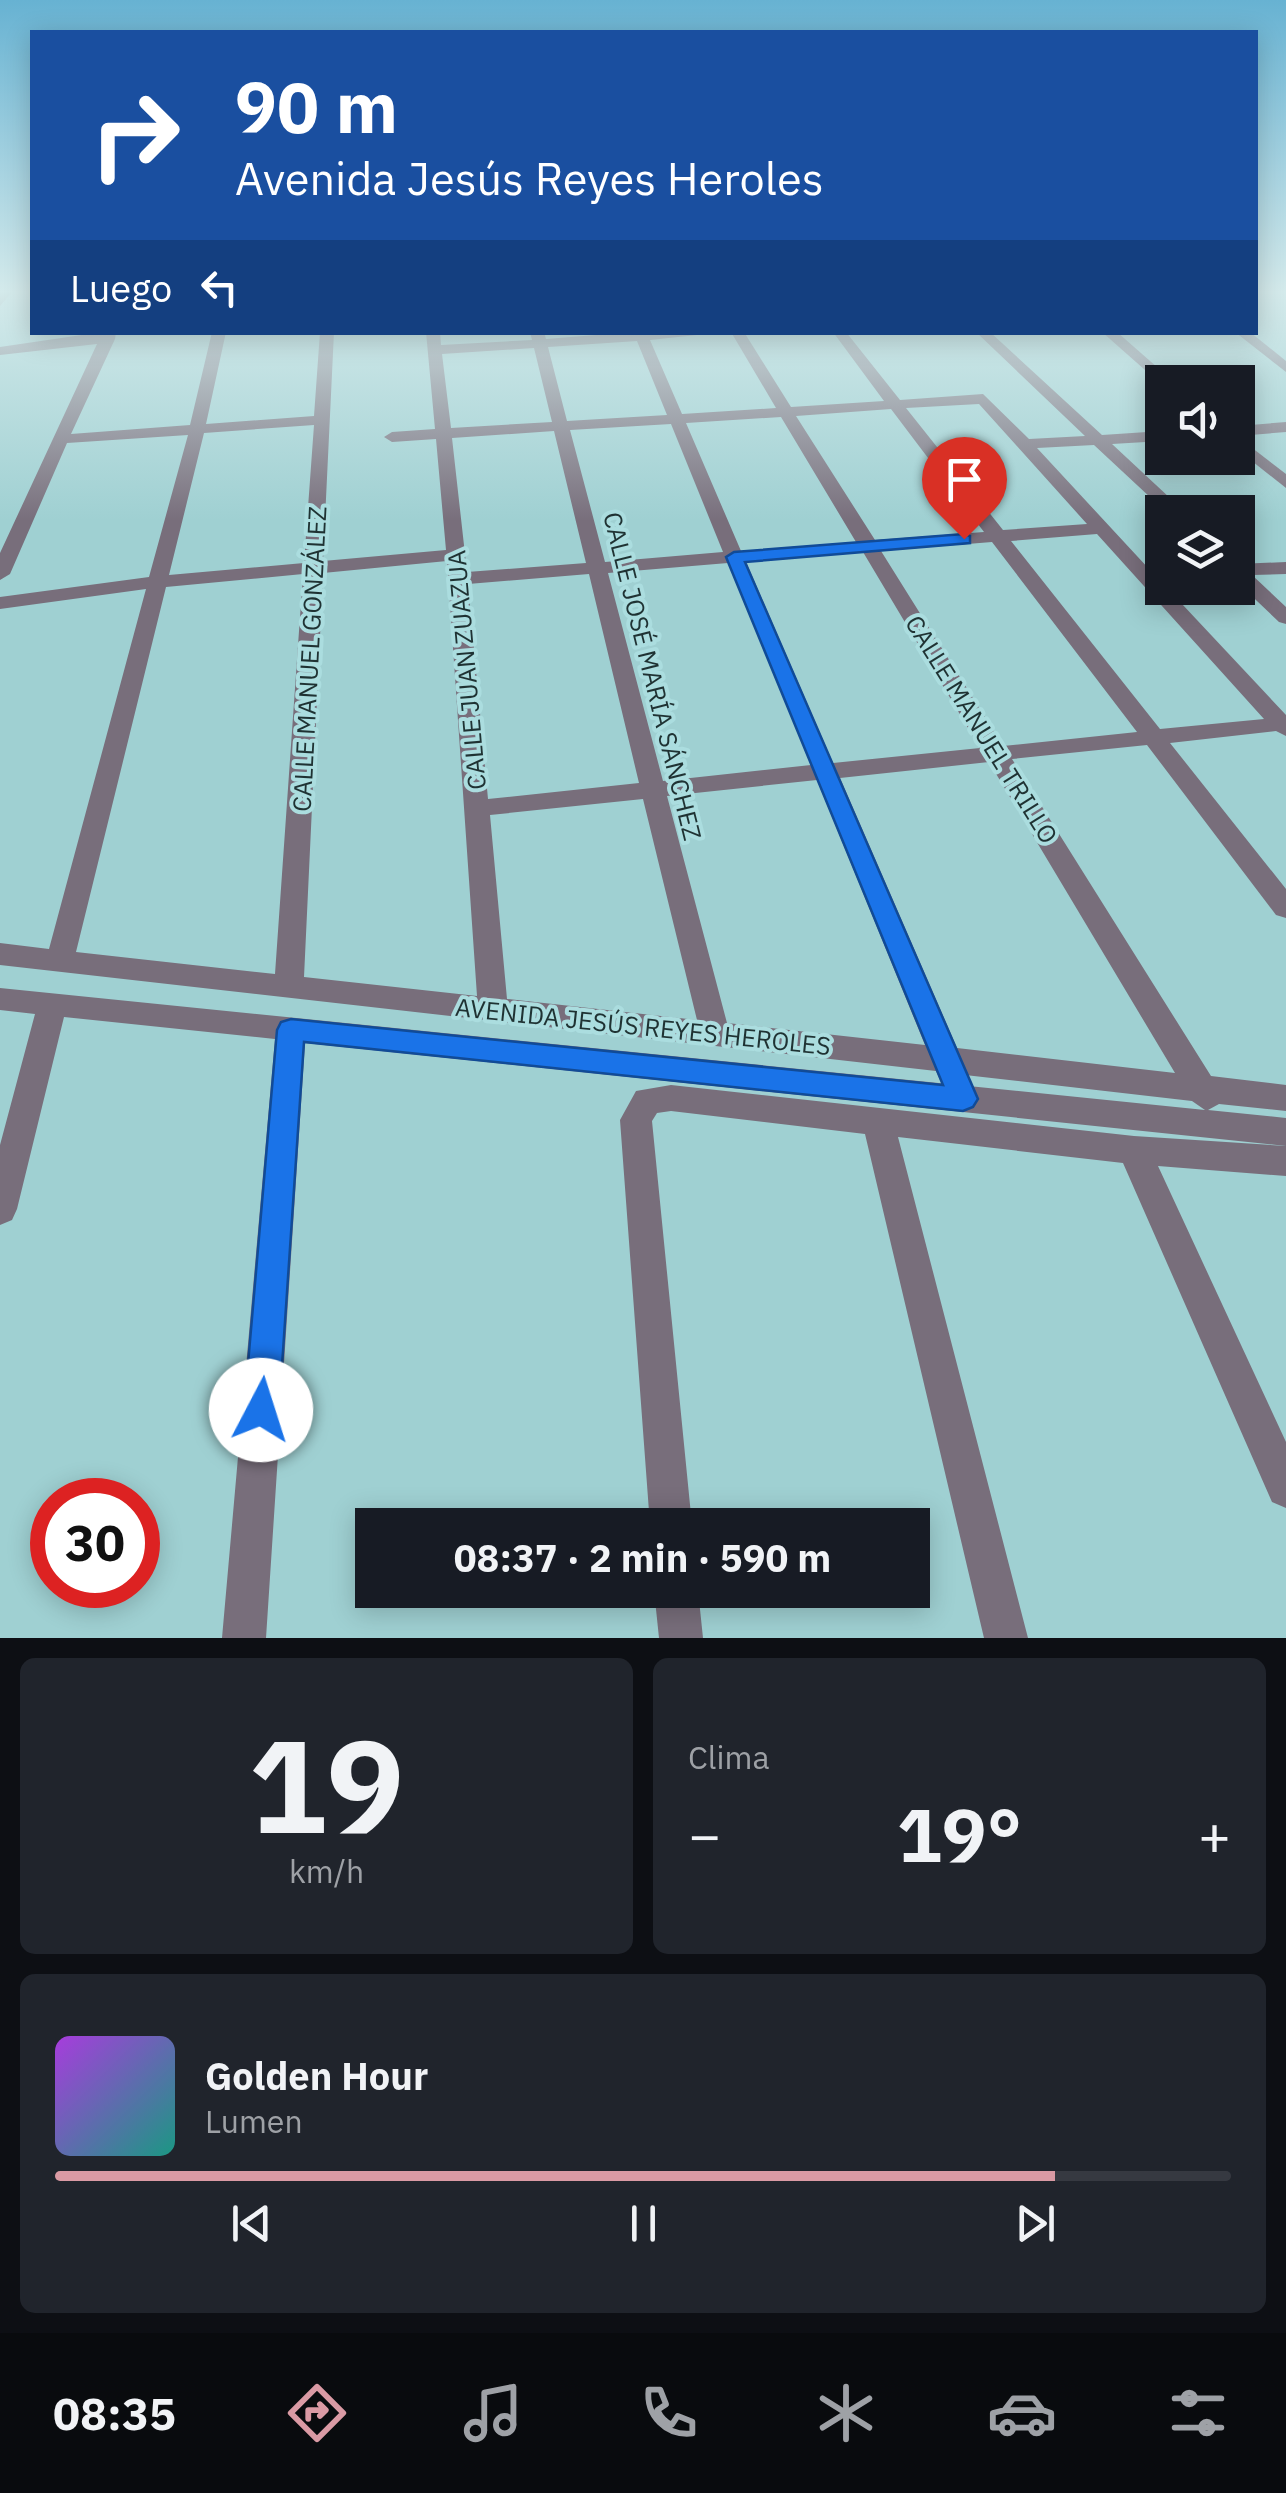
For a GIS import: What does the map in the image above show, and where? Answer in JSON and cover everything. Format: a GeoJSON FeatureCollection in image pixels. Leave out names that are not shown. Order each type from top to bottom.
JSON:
{"type":"FeatureCollection","features":[{"type":"Feature","properties":{"kind":"street"},"geometry":{"type":"LineString","coordinates":[[0,574],[94,368]]}},
{"type":"Feature","properties":{"kind":"street"},"geometry":{"type":"LineString","coordinates":[[60,960],[210,368]]}},
{"type":"Feature","properties":{"kind":"street","name":"CALLE MANUEL GONZÁLEZ"},"geometry":{"type":"LineString","coordinates":[[289,986],[325,368]]}},
{"type":"Feature","properties":{"kind":"street","name":"CALLE JUAN ZUAZUA"},"geometry":{"type":"LineString","coordinates":[[436,368],[457,567],[493,1009]]}},
{"type":"Feature","properties":{"kind":"street","name":"CALLE JOSÉ MARÍA SÁNCHEZ"},"geometry":{"type":"LineString","coordinates":[[547,368],[715,1034]]}},
{"type":"Feature","properties":{"kind":"street"},"geometry":{"type":"LineString","coordinates":[[655,368],[963,1099]]}},
{"type":"Feature","properties":{"kind":"street","name":"CALLE MANUEL TRILLO"},"geometry":{"type":"LineString","coordinates":[[759,368],[1200,1088],[1228,1126]]}},
{"type":"Feature","properties":{"kind":"street"},"geometry":{"type":"LineString","coordinates":[[867,368],[1286,908]]}},
{"type":"Feature","properties":{"kind":"street"},"geometry":{"type":"LineString","coordinates":[[1022,368],[1159,495]]}},
{"type":"Feature","properties":{"kind":"street"},"geometry":{"type":"LineString","coordinates":[[392,438],[983,399],[1100,528],[1145,568]]}},
{"type":"Feature","properties":{"kind":"street"},"geometry":{"type":"LineString","coordinates":[[62,439],[322,420]]}},
{"type":"Feature","properties":{"kind":"street"},"geometry":{"type":"LineString","coordinates":[[1255,430],[1286,428]]}},
{"type":"Feature","properties":{"kind":"street"},"geometry":{"type":"LineString","coordinates":[[1026,444],[1145,437]]}},
{"type":"Feature","properties":{"kind":"street"},"geometry":{"type":"LineString","coordinates":[[1255,457],[1286,483]]}},
{"type":"Feature","properties":{"kind":"street"},"geometry":{"type":"LineString","coordinates":[[0,603],[315,566],[597,568],[1100,528]]}},
{"type":"Feature","properties":{"kind":"street"},"geometry":{"type":"LineString","coordinates":[[1255,571],[1286,568]]}},
{"type":"Feature","properties":{"kind":"street"},"geometry":{"type":"LineString","coordinates":[[1255,588],[1286,618]]}},
{"type":"Feature","properties":{"kind":"street"},"geometry":{"type":"LineString","coordinates":[[1179,605],[1283,727]]}},
{"type":"Feature","properties":{"kind":"street"},"geometry":{"type":"LineString","coordinates":[[478,808],[1283,727]]}},
{"type":"Feature","properties":{"kind":"street","name":"AVENIDA JESÚS REYES HEROLES"},"geometry":{"type":"LineString","coordinates":[[0,954],[1286,1098]]}},
{"type":"Feature","properties":{"kind":"street","name":"AVENIDA JESÚS REYES HEROLES"},"geometry":{"type":"LineString","coordinates":[[0,999],[1286,1132]]}},
{"type":"Feature","properties":{"kind":"street"},"geometry":{"type":"LineString","coordinates":[[0,1209],[52,1005]]}},
{"type":"Feature","properties":{"kind":"street"},"geometry":{"type":"LineString","coordinates":[[244,1638],[291,1030]]}},
{"type":"Feature","properties":{"kind":"street"},"geometry":{"type":"LineString","coordinates":[[670,1508],[636,1120],[648,1100],[671,1098],[1134,1150],[1286,1161]]}},
{"type":"Feature","properties":{"kind":"street"},"geometry":{"type":"LineString","coordinates":[[878,1122],[1006,1638]]}},
{"type":"Feature","properties":{"kind":"street"},"geometry":{"type":"LineString","coordinates":[[1134,1150],[1286,1488]]}},
{"type":"Feature","properties":{"kind":"street"},"geometry":{"type":"LineString","coordinates":[[678,1608],[680,1638]]}},
{"type":"Feature","properties":{"kind":"route"},"geometry":{"type":"LineString","coordinates":[[261,1410],[291,1030],[963,1099],[734,557],[964,539]]}}]}
